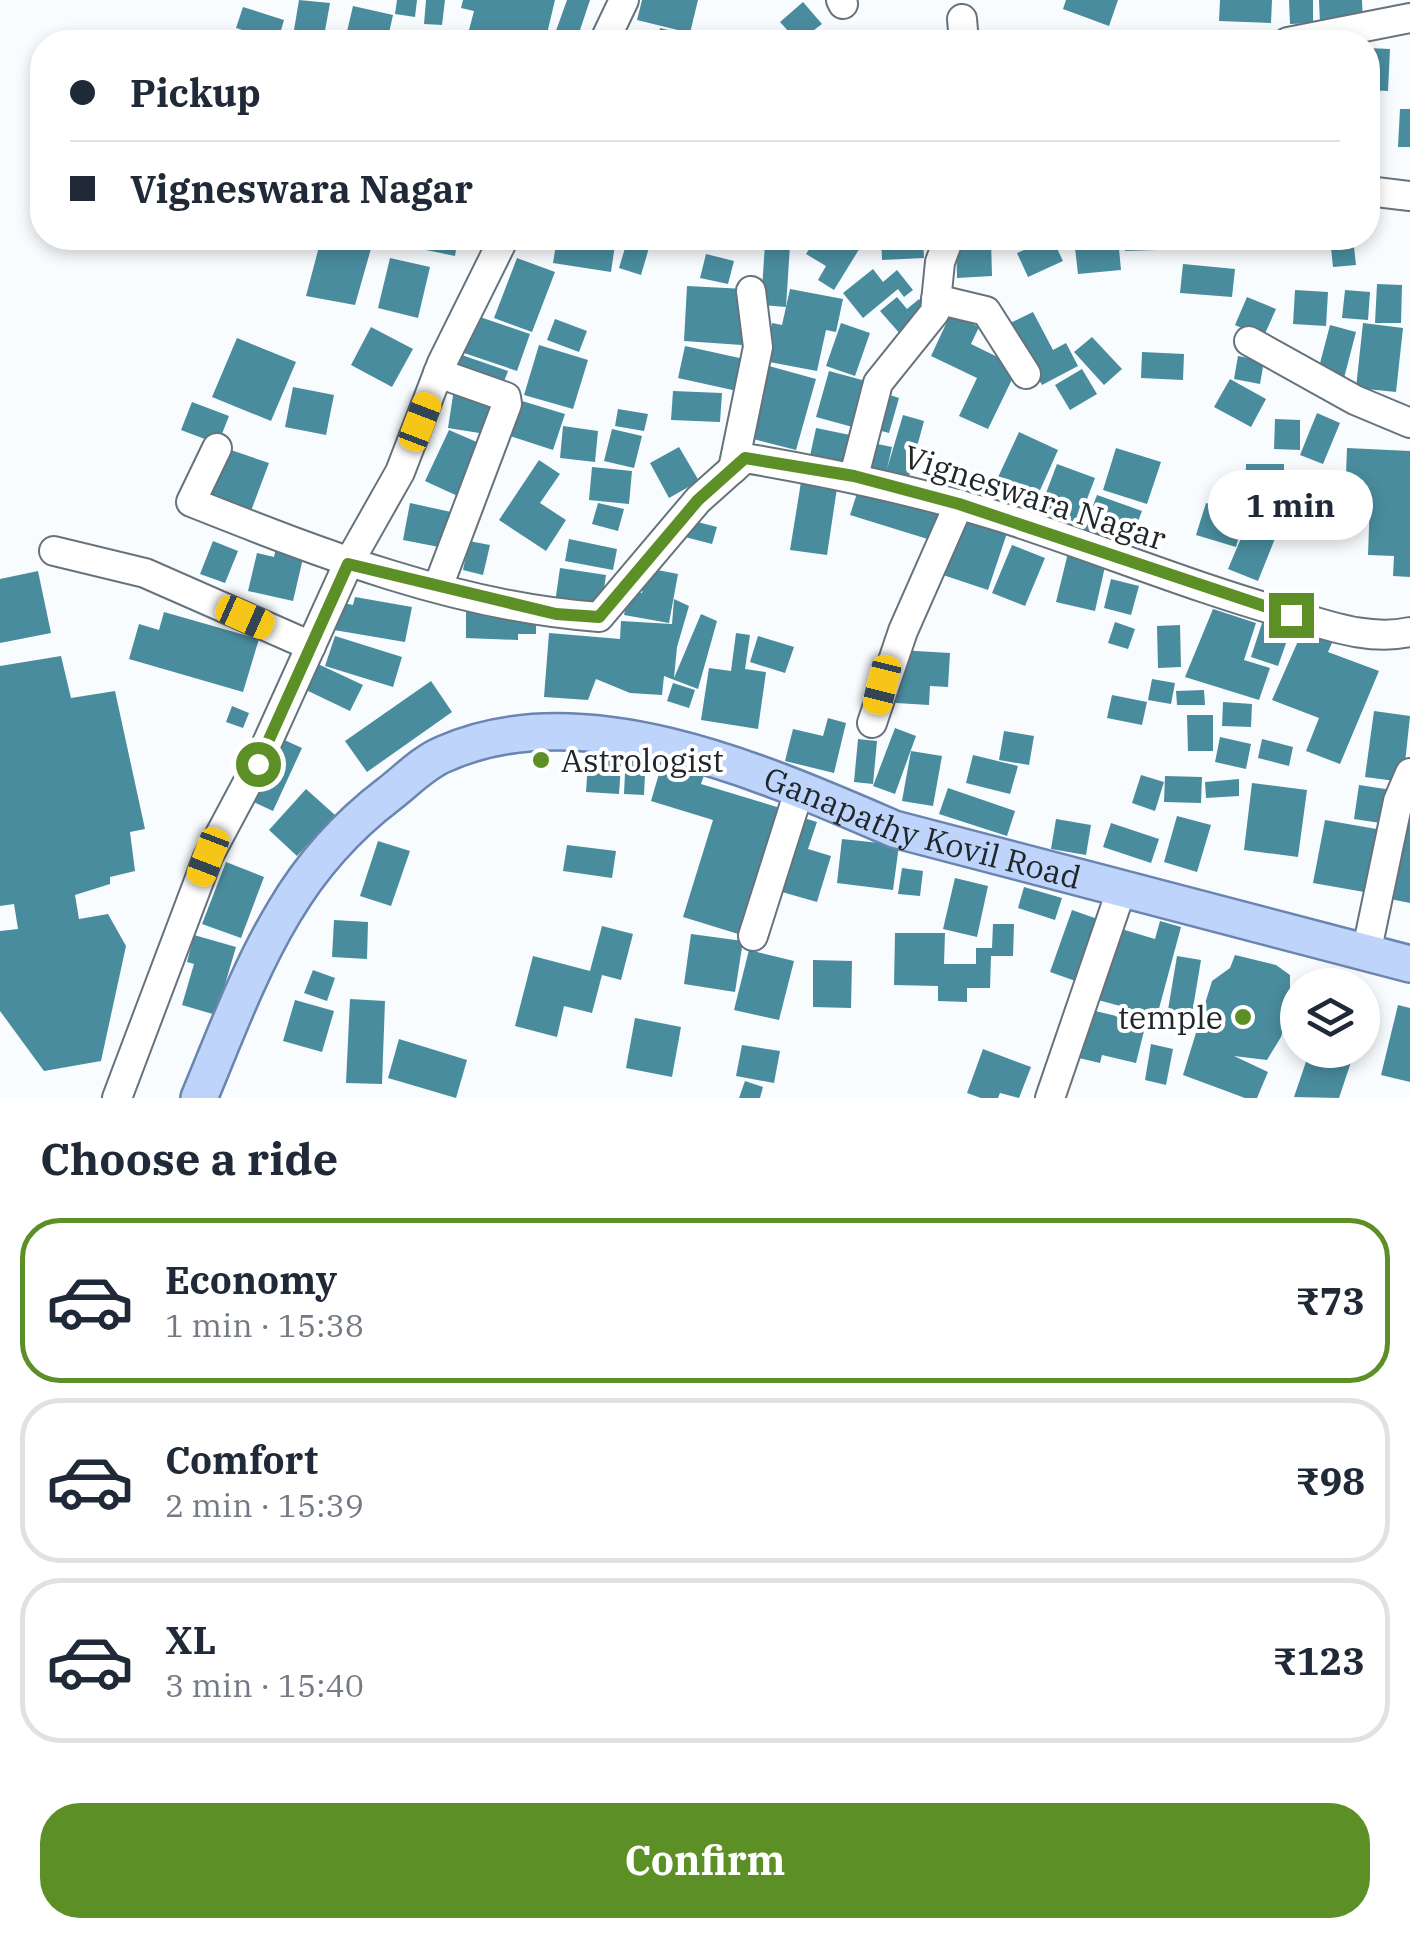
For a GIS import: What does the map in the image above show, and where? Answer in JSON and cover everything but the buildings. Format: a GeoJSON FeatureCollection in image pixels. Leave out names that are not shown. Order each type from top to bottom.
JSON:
{"type":"FeatureCollection","features":[{"type":"Feature","properties":{"kind":"main road","name":"Ganapathy Kovil Road"},"geometry":{"type":"LineString","coordinates":[[199,1098],[284,911],[348,826],[440,755],[499,734],[558,728],[652,741],[894,829],[1410,964]]}},
{"type":"Feature","properties":{"kind":"street"},"geometry":{"type":"LineString","coordinates":[[610,30],[624,0]]}},
{"type":"Feature","properties":{"kind":"street"},"geometry":{"type":"LineString","coordinates":[[1349,30],[1410,18]]}},
{"type":"Feature","properties":{"kind":"street"},"geometry":{"type":"LineString","coordinates":[[1380,192],[1410,196]]}},
{"type":"Feature","properties":{"kind":"street"},"geometry":{"type":"LineString","coordinates":[[117,1098],[208,857],[348,564],[400,472],[438,372],[498,250]]}},
{"type":"Feature","properties":{"kind":"street"},"geometry":{"type":"LineString","coordinates":[[854,476],[878,383],[935,312],[946,250]]}},
{"type":"Feature","properties":{"kind":"street"},"geometry":{"type":"LineString","coordinates":[[217,448],[191,502],[348,564],[556,614],[599,617],[687,513],[733,470],[758,346],[751,291]]}},
{"type":"Feature","properties":{"kind":"street"},"geometry":{"type":"LineString","coordinates":[[936,299],[986,311],[1026,374]]}},
{"type":"Feature","properties":{"kind":"street"},"geometry":{"type":"LineString","coordinates":[[1249,341],[1355,400],[1410,422]]}},
{"type":"Feature","properties":{"kind":"street"},"geometry":{"type":"LineString","coordinates":[[438,372],[506,397],[507,404],[438,586]]}},
{"type":"Feature","properties":{"kind":"street","name":"Vigneswara Nagar"},"geometry":{"type":"LineString","coordinates":[[733,470],[745,458],[854,476],[959,504],[1232,598],[1350,631],[1392,636],[1410,632]]}},
{"type":"Feature","properties":{"kind":"street"},"geometry":{"type":"LineString","coordinates":[[872,723],[903,631],[959,504]]}},
{"type":"Feature","properties":{"kind":"street"},"geometry":{"type":"LineString","coordinates":[[54,551],[144,573],[312,646]]}},
{"type":"Feature","properties":{"kind":"street"},"geometry":{"type":"LineString","coordinates":[[1366,954],[1398,802],[1410,773]]}},
{"type":"Feature","properties":{"kind":"street"},"geometry":{"type":"LineString","coordinates":[[753,936],[799,792]]}},
{"type":"Feature","properties":{"kind":"street"},"geometry":{"type":"LineString","coordinates":[[1050,1098],[1122,888]]}},
{"type":"Feature","properties":{"kind":"place","name":"Astrologist"},"geometry":{"type":"Point","coordinates":[541,760]}},
{"type":"Feature","properties":{"kind":"place","name":"temple"},"geometry":{"type":"Point","coordinates":[1243,1017]}},
{"type":"Feature","properties":{"kind":"route"},"geometry":{"type":"LineString","coordinates":[[258,764],[348,564],[556,614],[599,617],[698,500],[745,458],[854,476],[959,504],[1291,615]]}}]}
